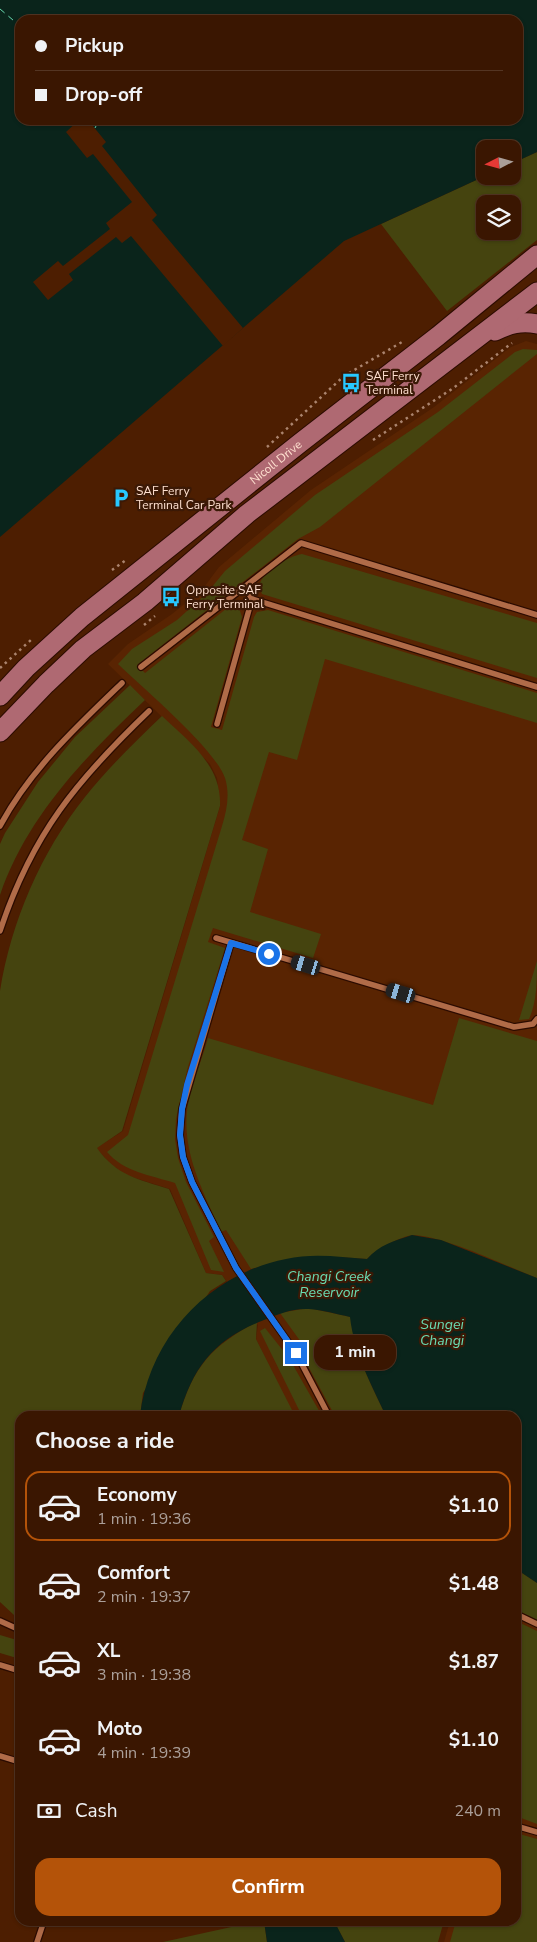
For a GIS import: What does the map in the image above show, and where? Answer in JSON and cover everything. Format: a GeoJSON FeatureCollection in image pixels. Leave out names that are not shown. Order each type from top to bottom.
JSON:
{"type":"FeatureCollection","features":[{"type":"Feature","properties":{"kind":"main road","name":"Nicoll Drive"},"geometry":{"type":"LineString","coordinates":[[0,696],[26,668],[82,617],[306,437],[534,260]]}},
{"type":"Feature","properties":{"kind":"main road","name":"Nicoll Drive"},"geometry":{"type":"LineString","coordinates":[[1,728],[83,650],[145,602],[247,514],[398,397],[477,340],[537,292]]}},
{"type":"Feature","properties":{"kind":"main road"},"geometry":{"type":"LineString","coordinates":[[477,340],[507,325],[524,322],[537,324]]}},
{"type":"Feature","properties":{"kind":"lane"},"geometry":{"type":"LineString","coordinates":[[142,668],[301,543],[537,615]]}},
{"type":"Feature","properties":{"kind":"lane"},"geometry":{"type":"LineString","coordinates":[[245,587],[252,599],[537,687]]}},
{"type":"Feature","properties":{"kind":"lane"},"geometry":{"type":"LineString","coordinates":[[217,724],[252,599]]}},
{"type":"Feature","properties":{"kind":"lane"},"geometry":{"type":"LineString","coordinates":[[0,826],[38,768],[71,732],[122,683]]}},
{"type":"Feature","properties":{"kind":"lane"},"geometry":{"type":"LineString","coordinates":[[0,931],[17,882],[54,815],[84,777],[149,711]]}},
{"type":"Feature","properties":{"kind":"lane"},"geometry":{"type":"LineString","coordinates":[[216,938],[514,1027],[524,1027],[533,1024],[537,1019]]}},
{"type":"Feature","properties":{"kind":"lane"},"geometry":{"type":"LineString","coordinates":[[231,943],[187,1085],[182,1109],[180,1135],[183,1157],[192,1182],[236,1268],[296,1353],[326,1411]]}},
{"type":"Feature","properties":{"kind":"lane"},"geometry":{"type":"LineString","coordinates":[[521,1616],[537,1624]]}},
{"type":"Feature","properties":{"kind":"lane"},"geometry":{"type":"LineString","coordinates":[[0,1621],[15,1628]]}},
{"type":"Feature","properties":{"kind":"lane"},"geometry":{"type":"LineString","coordinates":[[0,1665],[15,1670]]}},
{"type":"Feature","properties":{"kind":"lane"},"geometry":{"type":"LineString","coordinates":[[0,1756],[15,1760]]}},
{"type":"Feature","properties":{"kind":"lane"},"geometry":{"type":"LineString","coordinates":[[521,1827],[537,1832]]}},
{"type":"Feature","properties":{"kind":"lane"},"geometry":{"type":"LineString","coordinates":[[37,1942],[42,1926]]}},
{"type":"Feature","properties":{"kind":"path"},"geometry":{"type":"LineString","coordinates":[[368,442],[452,389],[515,340]]}},
{"type":"Feature","properties":{"kind":"shaded area"},"geometry":{"type":"Polygon","coordinates":[[[537,152],[537,240],[447,311],[381,224],[476,180],[476,185],[521,185],[521,159],[537,152]]]}},
{"type":"Feature","properties":{"kind":"shaded area"},"geometry":{"type":"Polygon","coordinates":[[[526,341],[537,344],[537,1942],[444,1942],[449,1926],[521,1926],[521,1411],[292,1411],[256,1339],[258,1325],[222,1275],[206,1273],[170,1189],[122,1174],[96,1148],[123,1131],[220,806],[217,778],[210,764],[108,664],[128,644],[172,614],[202,590],[219,567],[311,490],[434,407],[511,347],[526,341]]]}},
{"type":"Feature","properties":{"kind":"shaded area"},"geometry":{"type":"Polygon","coordinates":[[[523,349],[537,350],[537,354],[320,527],[298,539],[137,665],[145,673],[231,605],[239,608],[242,617],[211,727],[222,730],[254,617],[257,612],[268,610],[537,693],[537,723],[325,659],[297,760],[269,752],[242,840],[268,849],[250,912],[321,934],[313,958],[213,928],[208,942],[225,948],[187,1070],[176,1119],[175,1139],[178,1158],[186,1182],[214,1237],[209,1241],[224,1272],[211,1270],[175,1183],[129,1168],[114,1159],[107,1152],[128,1135],[224,820],[227,784],[219,766],[208,751],[118,664],[132,649],[177,620],[207,593],[225,571],[315,495],[438,412],[515,352],[523,349]]]}},
{"type":"Feature","properties":{"kind":"shaded area"},"geometry":{"type":"Polygon","coordinates":[[[302,554],[537,623],[537,678],[262,594],[259,586],[270,570],[283,561],[302,554]]]}},
{"type":"Feature","properties":{"kind":"shaded area"},"geometry":{"type":"Polygon","coordinates":[[[130,685],[145,700],[80,765],[42,813],[12,866],[0,895],[0,844],[5,833],[38,782],[75,737],[130,685]]]}},
{"type":"Feature","properties":{"kind":"shaded area"},"geometry":{"type":"Polygon","coordinates":[[[162,716],[193,745],[210,766],[216,778],[220,806],[122,1131],[97,1148],[120,1171],[169,1189],[206,1273],[222,1275],[226,1281],[210,1291],[143,1393],[141,1411],[15,1411],[15,1615],[0,1602],[0,991],[5,965],[20,914],[42,864],[69,818],[122,755],[162,716]]]}},
{"type":"Feature","properties":{"kind":"shaded area"},"geometry":{"type":"Polygon","coordinates":[[[537,961],[536,991],[532,1012],[529,1019],[519,1020],[537,961]]]}},
{"type":"Feature","properties":{"kind":"shaded area"},"geometry":{"type":"Polygon","coordinates":[[[459,1018],[537,1041],[537,1278],[459,1246],[414,1235],[389,1244],[367,1259],[335,1257],[295,1259],[251,1269],[226,1230],[221,1232],[195,1170],[187,1138],[188,1104],[208,1038],[433,1105],[459,1018]]]}},
{"type":"Feature","properties":{"kind":"shaded area"},"geometry":{"type":"Polygon","coordinates":[[[308,1308],[351,1317],[359,1356],[384,1411],[332,1411],[301,1353],[306,1349],[280,1313],[308,1308]]]}},
{"type":"Feature","properties":{"kind":"shaded area"},"geometry":{"type":"Polygon","coordinates":[[[257,1322],[256,1339],[292,1411],[181,1411],[191,1384],[206,1359],[216,1349],[257,1322]]]}},
{"type":"Feature","properties":{"kind":"shaded area"},"geometry":{"type":"Polygon","coordinates":[[[265,1328],[289,1358],[319,1411],[300,1411],[260,1331],[265,1328]]]}},
{"type":"Feature","properties":{"kind":"shaded area"},"geometry":{"type":"Polygon","coordinates":[[[521,1572],[537,1583],[537,1620],[521,1612],[521,1572]]]}},
{"type":"Feature","properties":{"kind":"shaded area"},"geometry":{"type":"Polygon","coordinates":[[[521,1623],[537,1631],[537,1824],[521,1818],[521,1623]]]}},
{"type":"Feature","properties":{"kind":"shaded area"},"geometry":{"type":"Polygon","coordinates":[[[0,1635],[15,1640],[15,1658],[0,1653],[0,1635]]]}},
{"type":"Feature","properties":{"kind":"shaded area"},"geometry":{"type":"Polygon","coordinates":[[[521,1834],[537,1839],[537,1942],[450,1942],[455,1926],[521,1926],[521,1834]]]}},
{"type":"Feature","properties":{"kind":"shaded area"},"geometry":{"type":"Polygon","coordinates":[[[236,1926],[265,1926],[267,1942],[163,1942],[236,1926]]]}},
{"type":"Feature","properties":{"kind":"shaded area"},"geometry":{"type":"Polygon","coordinates":[[[337,1926],[443,1926],[438,1942],[345,1942],[337,1926]]]}},
{"type":"Feature","properties":{"kind":"water"},"geometry":{"type":"Polygon","coordinates":[[[0,0],[537,0],[537,152],[521,159],[521,140],[476,140],[476,180],[344,241],[0,537],[0,0]]]}},
{"type":"Feature","properties":{"kind":"water","name":"Sungei Changi"},"geometry":{"type":"Polygon","coordinates":[[[412,1235],[441,1240],[537,1278],[537,1583],[521,1572],[521,1411],[384,1411],[359,1356],[350,1317],[330,1312],[297,1309],[247,1328],[232,1336],[208,1356],[191,1383],[181,1411],[141,1411],[146,1387],[156,1361],[170,1336],[188,1314],[208,1295],[232,1279],[258,1267],[286,1259],[306,1256],[367,1259],[382,1247],[412,1235]]]}},
{"type":"Feature","properties":{"kind":"water"},"geometry":{"type":"Polygon","coordinates":[[[265,1926],[337,1926],[345,1942],[267,1942],[265,1926]]]}},
{"type":"Feature","properties":{"kind":"pier"},"geometry":{"type":"Polygon","coordinates":[[[74,125],[92,125],[106,142],[102,146],[157,215],[152,220],[243,328],[223,346],[131,236],[122,243],[116,237],[69,274],[73,280],[48,300],[33,282],[58,261],[63,266],[110,229],[106,223],[132,202],[93,154],[87,158],[66,132],[74,125]]]}},
{"type":"Feature","properties":{"kind":"ferry route"},"geometry":{"type":"LineString","coordinates":[[0,9],[15,22]]}},
{"type":"Feature","properties":{"kind":"place","name":"SAF Ferry Terminal"},"geometry":{"type":"Point","coordinates":[351,383]}},
{"type":"Feature","properties":{"kind":"place","name":"SAF Ferry Terminal Car Park"},"geometry":{"type":"Point","coordinates":[121,498]}},
{"type":"Feature","properties":{"kind":"place","name":"Opposite SAF Ferry Terminal"},"geometry":{"type":"Point","coordinates":[171,597]}},
{"type":"Feature","properties":{"kind":"route"},"geometry":{"type":"LineString","coordinates":[[269,954],[231,943],[187,1085],[182,1109],[180,1135],[183,1157],[192,1182],[218,1235],[236,1268],[296,1353]]}},
{"type":"Feature","properties":{"kind":"water label","name":"Changi Creek Reservoir"},"geometry":{"type":"Point","coordinates":[329,1284]}}]}
